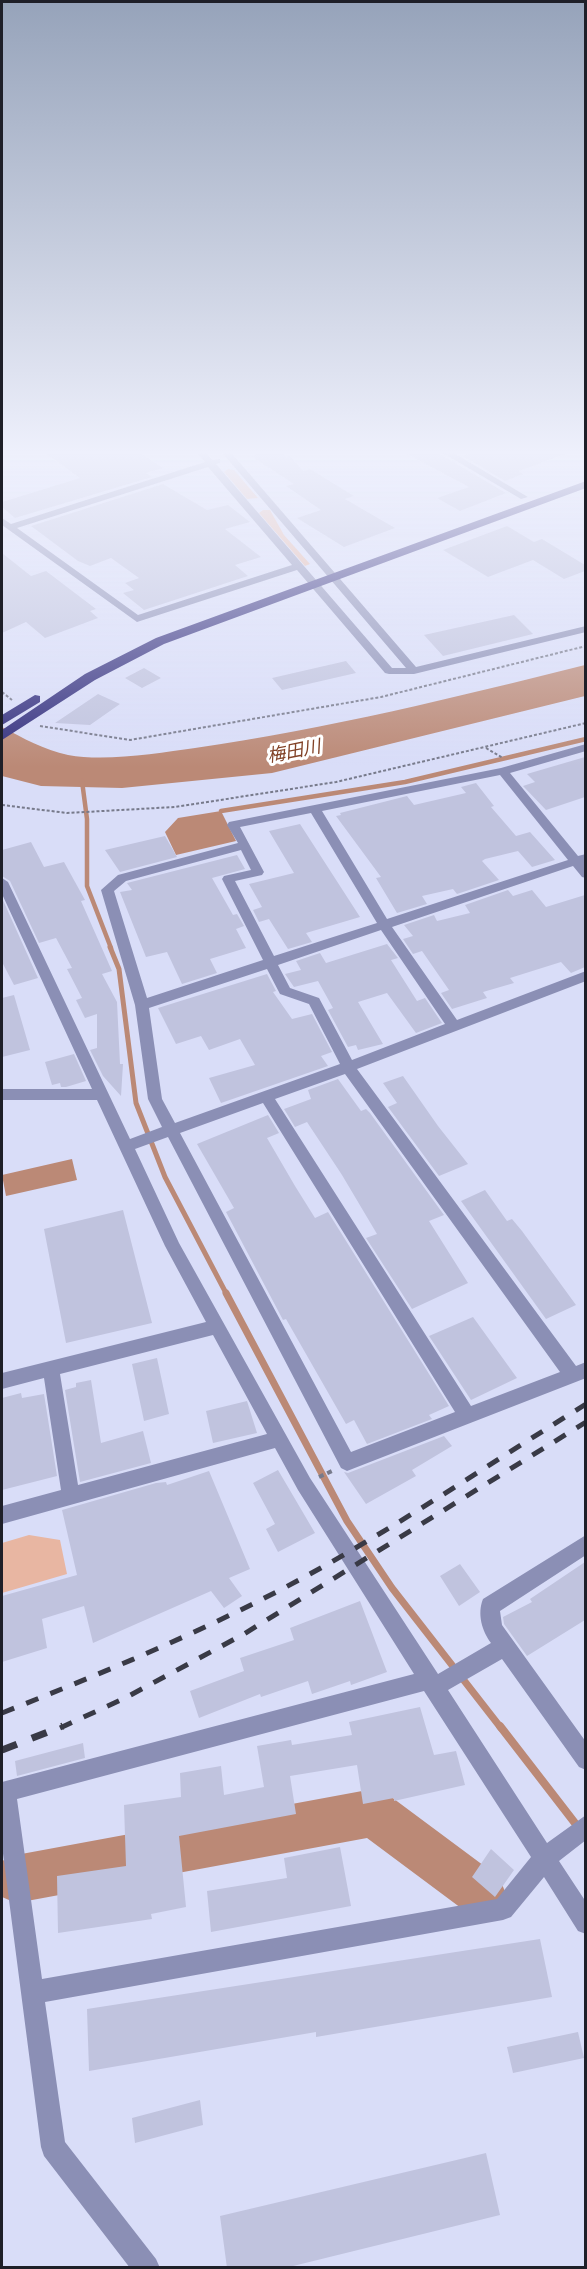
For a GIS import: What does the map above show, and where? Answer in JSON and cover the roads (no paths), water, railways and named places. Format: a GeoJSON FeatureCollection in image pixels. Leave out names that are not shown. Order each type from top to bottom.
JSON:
{"type":"FeatureCollection","features":[{"type":"Feature","properties":{"kind":"highway"},"geometry":{"type":"LineString","coordinates":[[2,736],[12,716],[130,655],[377,555]]}},
{"type":"Feature","properties":{"kind":"highway"},"geometry":{"type":"LineString","coordinates":[[329,574],[383,555]]}},
{"type":"Feature","properties":{"kind":"street"},"geometry":{"type":"LineString","coordinates":[[49,555],[137,619],[297,566]]}},
{"type":"Feature","properties":{"kind":"street"},"geometry":{"type":"LineString","coordinates":[[288,555],[389,671],[414,671],[585,629]]}},
{"type":"Feature","properties":{"kind":"street"},"geometry":{"type":"LineString","coordinates":[[313,555],[414,671]]}},
{"type":"Feature","properties":{"kind":"street"},"geometry":{"type":"LineString","coordinates":[[245,845],[122,878],[107,890],[142,1005],[155,1099],[167,1132],[347,1462],[579,1373],[348,1066],[314,1001],[285,990],[228,879],[258,872],[245,845],[232,825],[503,771],[585,747]]}},
{"type":"Feature","properties":{"kind":"street"},"geometry":{"type":"LineString","coordinates":[[503,771],[580,860],[585,874]]}},
{"type":"Feature","properties":{"kind":"street"},"geometry":{"type":"LineString","coordinates":[[315,810],[385,926],[454,1026]]}},
{"type":"Feature","properties":{"kind":"street"},"geometry":{"type":"LineString","coordinates":[[142,1005],[580,860]]}},
{"type":"Feature","properties":{"kind":"street"},"geometry":{"type":"LineString","coordinates":[[2,882],[102,1094],[133,1144],[173,1246],[216,1327],[340,1544],[585,1923]]}},
{"type":"Feature","properties":{"kind":"street"},"geometry":{"type":"LineString","coordinates":[[133,1144],[585,976]]}},
{"type":"Feature","properties":{"kind":"street"},"geometry":{"type":"LineString","coordinates":[[2,1095],[102,1094]]}},
{"type":"Feature","properties":{"kind":"street"},"geometry":{"type":"LineString","coordinates":[[266,1096],[468,1417]]}},
{"type":"Feature","properties":{"kind":"street"},"geometry":{"type":"LineString","coordinates":[[2,1381],[216,1327]]}},
{"type":"Feature","properties":{"kind":"street"},"geometry":{"type":"LineString","coordinates":[[51,1369],[71,1496]]}},
{"type":"Feature","properties":{"kind":"street"},"geometry":{"type":"LineString","coordinates":[[2,1515],[279,1439]]}},
{"type":"Feature","properties":{"kind":"street"},"geometry":{"type":"LineString","coordinates":[[585,1544],[490,1606],[492,1628],[585,1760]]}},
{"type":"Feature","properties":{"kind":"street"},"geometry":{"type":"LineString","coordinates":[[147,2268],[53,2147],[3,1791],[430,1684],[473,1665],[505,1646]]}},
{"type":"Feature","properties":{"kind":"street"},"geometry":{"type":"LineString","coordinates":[[31,1993],[503,1908],[544,1859],[585,1826]]}},
{"type":"Feature","properties":{"kind":"water","name":"梅田川"},"geometry":{"type":"Polygon","coordinates":[[[585,665],[585,696],[272,773],[122,788],[41,786],[2,776],[2,727],[42,747],[68,755],[99,758],[149,754],[294,732],[343,722],[585,665]]]}},
{"type":"Feature","properties":{"kind":"water"},"geometry":{"type":"Polygon","coordinates":[[[221,811],[236,841],[176,855],[165,832],[178,818],[221,811]]]}},
{"type":"Feature","properties":{"kind":"water"},"geometry":{"type":"Polygon","coordinates":[[[72,1159],[77,1180],[6,1196],[2,1175],[72,1159]]]}},
{"type":"Feature","properties":{"kind":"waterway"},"geometry":{"type":"LineString","coordinates":[[221,811],[405,782],[586,739]]}},
{"type":"Feature","properties":{"kind":"waterway"},"geometry":{"type":"LineString","coordinates":[[82,781],[87,819],[87,886],[111,948]]}},
{"type":"Feature","properties":{"kind":"waterway"},"geometry":{"type":"LineString","coordinates":[[110,947],[119,969],[136,1103],[165,1177],[227,1295]]}},
{"type":"Feature","properties":{"kind":"waterway"},"geometry":{"type":"LineString","coordinates":[[226,1293],[347,1521],[392,1588],[501,1728]]}},
{"type":"Feature","properties":{"kind":"waterway"},"geometry":{"type":"LineString","coordinates":[[500,1726],[578,1827]]}},
{"type":"Feature","properties":{"kind":"waterway"},"geometry":{"type":"LineString","coordinates":[[16,1879],[373,1813],[482,1894]]}},
{"type":"Feature","properties":{"kind":"railway"},"geometry":{"type":"LineString","coordinates":[[2,1713],[144,1654],[284,1588],[399,1522],[586,1404]]}},
{"type":"Feature","properties":{"kind":"railway"},"geometry":{"type":"LineString","coordinates":[[60,1728],[125,1698],[244,1634],[586,1422]]}},
{"type":"Feature","properties":{"kind":"railway"},"geometry":{"type":"LineString","coordinates":[[2,1750],[63,1726]]}}]}
